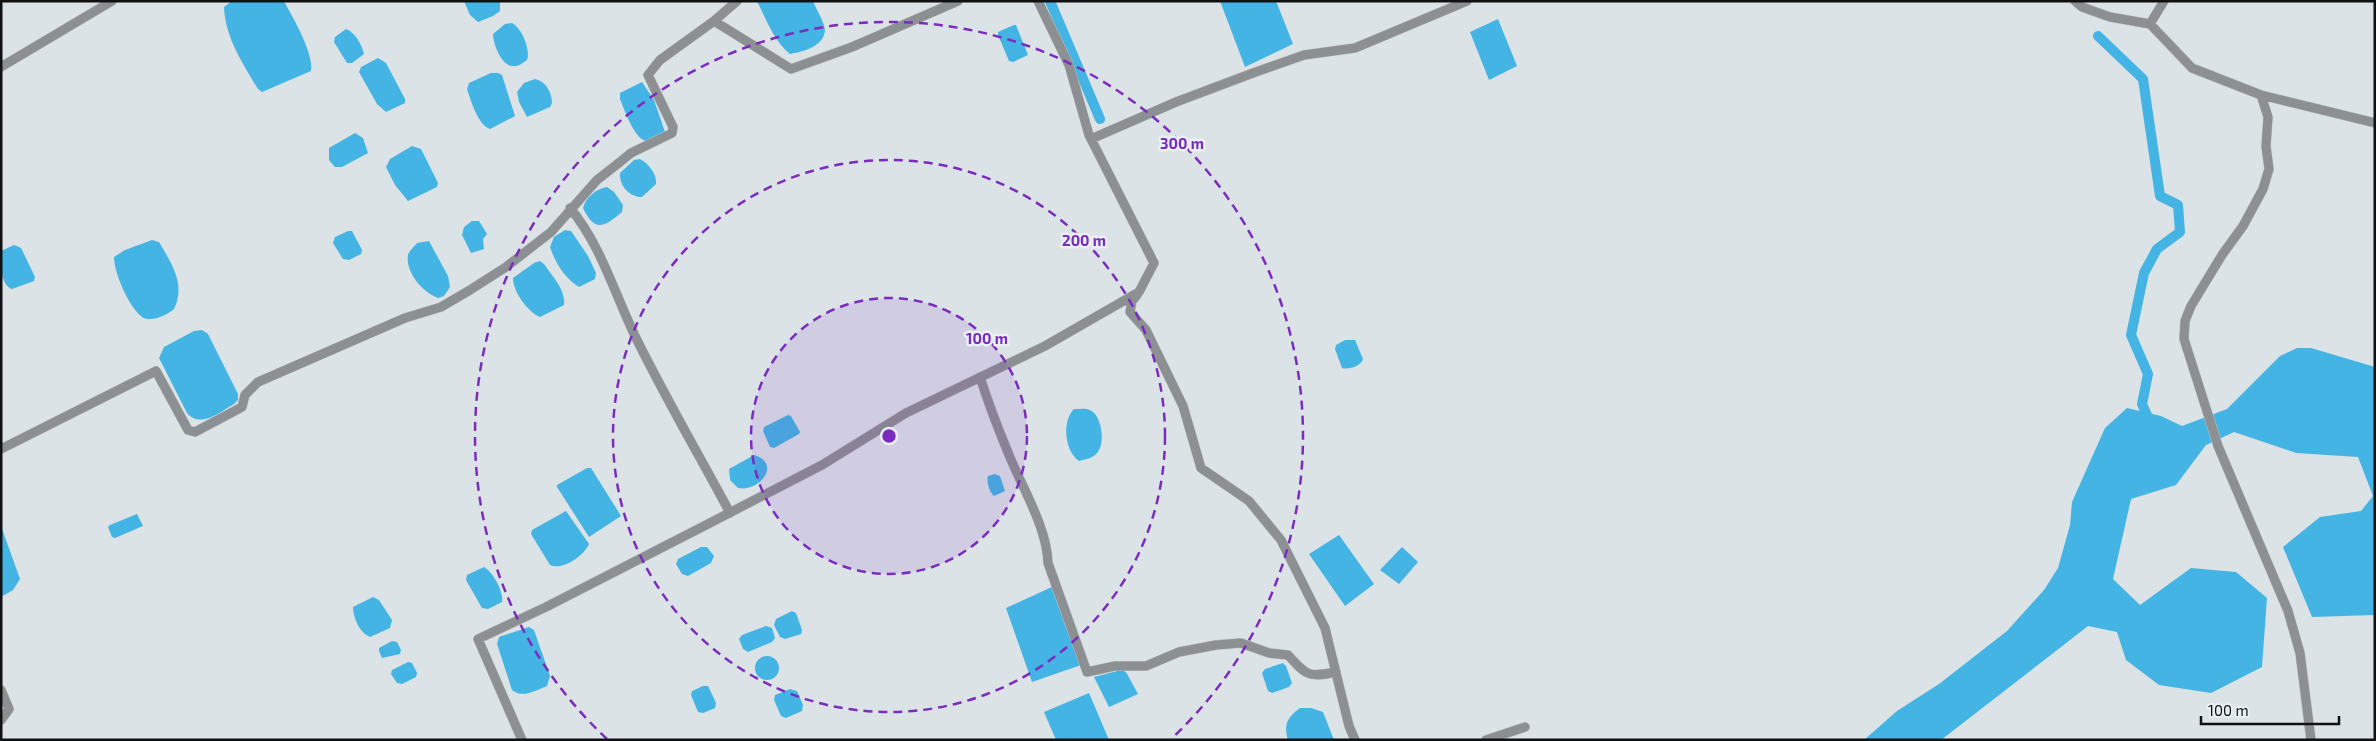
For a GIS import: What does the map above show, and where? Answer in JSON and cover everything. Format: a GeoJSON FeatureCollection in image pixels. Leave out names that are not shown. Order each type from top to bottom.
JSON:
{"type":"FeatureCollection","features":[{"type":"Feature","properties":{"kind":"street"},"geometry":{"type":"LineString","coordinates":[[1,67],[112,1]]}},
{"type":"Feature","properties":{"kind":"street"},"geometry":{"type":"LineString","coordinates":[[1,449],[156,371],[188,430],[194,432],[242,407],[245,395],[258,382],[405,318],[441,307],[470,290],[552,232],[570,208],[597,180],[626,158],[672,133],[673,127],[648,75],[660,60],[714,21],[737,1]]}},
{"type":"Feature","properties":{"kind":"street"},"geometry":{"type":"LineString","coordinates":[[714,21],[791,68],[852,47],[958,1]]}},
{"type":"Feature","properties":{"kind":"street"},"geometry":{"type":"LineString","coordinates":[[1038,1],[1069,65],[1091,139],[1154,263],[1139,292],[1132,301],[1130,312],[1146,330],[1184,406],[1201,468],[1249,501],[1281,540],[1325,628],[1354,740]]}},
{"type":"Feature","properties":{"kind":"street"},"geometry":{"type":"LineString","coordinates":[[1091,139],[1176,102],[1252,73],[1304,55],[1355,48],[1467,1]]}},
{"type":"Feature","properties":{"kind":"street"},"geometry":{"type":"LineString","coordinates":[[2075,1],[2082,7],[2110,17],[2150,24],[2192,68],[2261,95],[2375,122]]}},
{"type":"Feature","properties":{"kind":"street"},"geometry":{"type":"LineString","coordinates":[[2150,24],[2164,1]]}},
{"type":"Feature","properties":{"kind":"street"},"geometry":{"type":"LineString","coordinates":[[2261,95],[2268,117],[2266,146],[2269,169],[2263,189],[2243,226],[2222,255],[2191,306],[2185,321],[2184,339],[2218,446],[2288,611],[2300,653],[2311,740]]}},
{"type":"Feature","properties":{"kind":"street"},"geometry":{"type":"LineString","coordinates":[[570,208],[580,220],[597,250],[637,339],[730,513]]}},
{"type":"Feature","properties":{"kind":"street"},"geometry":{"type":"LineString","coordinates":[[522,740],[478,638],[546,607],[822,465],[906,413],[1045,346],[1139,292]]}},
{"type":"Feature","properties":{"kind":"street"},"geometry":{"type":"LineString","coordinates":[[980,378],[1007,452],[1022,481],[1038,521],[1048,554],[1048,563],[1087,672],[1115,666],[1146,666],[1195,648],[1241,643],[1269,653],[1288,655],[1306,674],[1317,676],[1336,672]]}},
{"type":"Feature","properties":{"kind":"street"},"geometry":{"type":"LineString","coordinates":[[1,690],[8,710],[1,720]]}},
{"type":"Feature","properties":{"kind":"street"},"geometry":{"type":"LineString","coordinates":[[1486,740],[1525,727]]}},
{"type":"Feature","properties":{"kind":"water"},"geometry":{"type":"Polygon","coordinates":[[[232,1],[284,1],[306,45],[311,71],[262,92],[258,89],[231,40],[224,7],[232,1]]]}},
{"type":"Feature","properties":{"kind":"water"},"geometry":{"type":"Polygon","coordinates":[[[464,1],[500,1],[500,11],[478,22],[470,15],[464,1]]]}},
{"type":"Feature","properties":{"kind":"water"},"geometry":{"type":"Polygon","coordinates":[[[757,1],[813,1],[824,24],[825,31],[823,36],[811,48],[790,54],[779,43],[757,1]]]}},
{"type":"Feature","properties":{"kind":"water"},"geometry":{"type":"Polygon","coordinates":[[[1220,1],[1276,1],[1293,44],[1245,67],[1220,1]]]}},
{"type":"Feature","properties":{"kind":"water"},"geometry":{"type":"Polygon","coordinates":[[[1498,19],[1517,66],[1489,80],[1470,32],[1498,19]]]}},
{"type":"Feature","properties":{"kind":"water"},"geometry":{"type":"Polygon","coordinates":[[[512,23],[522,35],[528,51],[527,60],[515,66],[509,65],[501,58],[494,43],[493,34],[505,24],[512,23]]]}},
{"type":"Feature","properties":{"kind":"water"},"geometry":{"type":"Polygon","coordinates":[[[1016,25],[1028,55],[1013,62],[1009,61],[998,32],[1016,25]]]}},
{"type":"Feature","properties":{"kind":"water"},"geometry":{"type":"Polygon","coordinates":[[[346,29],[358,39],[364,54],[352,63],[347,63],[334,42],[335,37],[346,29]]]}},
{"type":"Feature","properties":{"kind":"water"},"geometry":{"type":"Polygon","coordinates":[[[378,58],[386,63],[405,99],[405,103],[386,112],[377,104],[359,72],[361,67],[378,58]]]}},
{"type":"Feature","properties":{"kind":"water"},"geometry":{"type":"Polygon","coordinates":[[[491,73],[502,75],[515,116],[490,129],[479,118],[467,89],[469,83],[491,73]]]}},
{"type":"Feature","properties":{"kind":"water"},"geometry":{"type":"Polygon","coordinates":[[[535,79],[542,82],[548,88],[552,103],[550,107],[527,117],[519,102],[517,92],[524,83],[535,79]]]}},
{"type":"Feature","properties":{"kind":"water"},"geometry":{"type":"Polygon","coordinates":[[[642,82],[654,100],[665,132],[662,136],[649,141],[643,140],[638,136],[627,117],[620,99],[620,93],[642,82]]]}},
{"type":"Feature","properties":{"kind":"water"},"geometry":{"type":"Polygon","coordinates":[[[355,133],[363,138],[368,153],[342,167],[335,167],[329,160],[329,148],[355,133]]]}},
{"type":"Feature","properties":{"kind":"water"},"geometry":{"type":"Polygon","coordinates":[[[412,146],[421,149],[438,183],[437,187],[408,201],[395,185],[386,167],[390,159],[412,146]]]}},
{"type":"Feature","properties":{"kind":"water"},"geometry":{"type":"Polygon","coordinates":[[[640,159],[652,170],[656,184],[642,197],[638,197],[630,193],[623,186],[620,173],[634,160],[640,159]]]}},
{"type":"Feature","properties":{"kind":"water"},"geometry":{"type":"Polygon","coordinates":[[[607,187],[614,192],[623,205],[622,212],[605,224],[600,225],[587,216],[583,208],[586,200],[592,194],[607,187]]]}},
{"type":"Feature","properties":{"kind":"water"},"geometry":{"type":"Polygon","coordinates":[[[472,221],[479,221],[487,234],[483,239],[484,249],[471,253],[462,235],[464,227],[472,221]]]}},
{"type":"Feature","properties":{"kind":"water"},"geometry":{"type":"Polygon","coordinates":[[[565,230],[571,231],[588,256],[596,273],[595,279],[579,287],[561,270],[550,247],[554,237],[565,230]]]}},
{"type":"Feature","properties":{"kind":"water"},"geometry":{"type":"Polygon","coordinates":[[[352,231],[362,250],[361,254],[349,260],[343,259],[333,243],[335,237],[352,231]]]}},
{"type":"Feature","properties":{"kind":"water"},"geometry":{"type":"Polygon","coordinates":[[[152,240],[159,242],[169,258],[176,275],[179,292],[174,309],[163,316],[146,319],[137,312],[127,298],[117,272],[114,257],[125,250],[152,240]]]}},
{"type":"Feature","properties":{"kind":"water"},"geometry":{"type":"Polygon","coordinates":[[[429,241],[448,276],[450,287],[444,296],[438,298],[427,292],[416,281],[408,262],[408,255],[417,243],[429,241]]]}},
{"type":"Feature","properties":{"kind":"water"},"geometry":{"type":"Polygon","coordinates":[[[14,245],[21,248],[35,277],[34,281],[12,289],[8,287],[3,278],[1,251],[14,245]]]}},
{"type":"Feature","properties":{"kind":"water"},"geometry":{"type":"Polygon","coordinates":[[[540,261],[558,283],[563,294],[564,305],[540,317],[522,301],[518,295],[513,278],[534,263],[540,261]]]}},
{"type":"Feature","properties":{"kind":"water"},"geometry":{"type":"Polygon","coordinates":[[[202,330],[208,334],[238,394],[238,400],[210,418],[198,419],[192,418],[187,413],[159,358],[164,347],[194,331],[202,330]]]}},
{"type":"Feature","properties":{"kind":"water"},"geometry":{"type":"Polygon","coordinates":[[[1345,340],[1355,340],[1363,359],[1354,367],[1342,368],[1335,349],[1336,345],[1345,340]]]}},
{"type":"Feature","properties":{"kind":"water"},"geometry":{"type":"Polygon","coordinates":[[[2297,348],[2311,348],[2375,367],[2375,615],[2312,617],[2283,547],[2320,517],[2361,511],[2373,496],[2358,457],[2296,453],[2234,432],[2206,445],[2176,485],[2131,499],[2113,579],[2140,605],[2191,568],[2236,572],[2267,598],[2262,667],[2211,693],[2159,685],[2126,660],[2117,632],[2088,626],[1941,740],[1864,740],[1897,711],[1939,684],[2007,631],[2044,590],[2058,568],[2070,525],[2072,502],[2105,428],[2127,408],[2161,416],[2182,426],[2227,409],[2280,356],[2297,348]]]}},
{"type":"Feature","properties":{"kind":"water"},"geometry":{"type":"Polygon","coordinates":[[[1074,409],[1087,409],[1094,413],[1102,434],[1101,445],[1097,453],[1090,458],[1079,461],[1070,450],[1066,435],[1070,414],[1074,409]]]}},
{"type":"Feature","properties":{"kind":"water"},"geometry":{"type":"Polygon","coordinates":[[[788,415],[791,416],[800,432],[799,434],[774,448],[770,447],[763,431],[764,427],[788,415]]]}},
{"type":"Feature","properties":{"kind":"water"},"geometry":{"type":"Polygon","coordinates":[[[754,455],[762,459],[766,464],[765,476],[754,486],[738,488],[730,480],[729,469],[754,455]]]}},
{"type":"Feature","properties":{"kind":"water"},"geometry":{"type":"Polygon","coordinates":[[[587,468],[591,468],[621,516],[589,537],[557,487],[557,485],[587,468]]]}},
{"type":"Feature","properties":{"kind":"water"},"geometry":{"type":"Polygon","coordinates":[[[995,474],[1000,476],[1005,491],[994,496],[989,487],[988,476],[995,474]]]}},
{"type":"Feature","properties":{"kind":"water"},"geometry":{"type":"Polygon","coordinates":[[[566,511],[589,544],[578,558],[560,566],[550,565],[531,534],[532,530],[566,511]]]}},
{"type":"Feature","properties":{"kind":"water"},"geometry":{"type":"Polygon","coordinates":[[[137,514],[143,526],[115,538],[112,537],[108,527],[110,525],[137,514]]]}},
{"type":"Feature","properties":{"kind":"water"},"geometry":{"type":"Polygon","coordinates":[[[1,526],[20,579],[13,590],[1,597],[1,526]]]}},
{"type":"Feature","properties":{"kind":"water"},"geometry":{"type":"Polygon","coordinates":[[[1339,535],[1374,584],[1345,606],[1309,554],[1339,535]]]}},
{"type":"Feature","properties":{"kind":"water"},"geometry":{"type":"Polygon","coordinates":[[[701,547],[707,547],[714,556],[711,563],[688,576],[682,574],[676,564],[678,559],[701,547]]]}},
{"type":"Feature","properties":{"kind":"water"},"geometry":{"type":"Polygon","coordinates":[[[1402,547],[1418,562],[1399,584],[1380,570],[1402,547]]]}},
{"type":"Feature","properties":{"kind":"water"},"geometry":{"type":"Polygon","coordinates":[[[484,567],[491,573],[497,583],[502,598],[502,602],[488,609],[482,608],[466,580],[467,575],[484,567]]]}},
{"type":"Feature","properties":{"kind":"water"},"geometry":{"type":"Polygon","coordinates":[[[1054,586],[1081,665],[1032,682],[1006,608],[1054,586]]]}},
{"type":"Feature","properties":{"kind":"water"},"geometry":{"type":"Polygon","coordinates":[[[373,597],[379,600],[392,620],[390,628],[370,637],[358,625],[353,607],[373,597]]]}},
{"type":"Feature","properties":{"kind":"water"},"geometry":{"type":"Polygon","coordinates":[[[792,611],[796,613],[802,630],[801,634],[785,639],[780,637],[774,625],[776,619],[792,611]]]}},
{"type":"Feature","properties":{"kind":"water"},"geometry":{"type":"Polygon","coordinates":[[[766,626],[772,628],[775,638],[772,642],[748,652],[743,649],[739,639],[742,635],[766,626]]]}},
{"type":"Feature","properties":{"kind":"water"},"geometry":{"type":"Polygon","coordinates":[[[529,627],[534,630],[550,676],[547,686],[530,693],[521,694],[512,690],[497,644],[499,637],[529,627]]]}},
{"type":"Feature","properties":{"kind":"water"},"geometry":{"type":"Polygon","coordinates":[[[392,641],[397,642],[401,650],[400,654],[382,658],[379,648],[392,641]]]}},
{"type":"Feature","properties":{"kind":"water"},"geometry":{"type":"Polygon","coordinates":[[[767,656],[772,657],[778,663],[778,673],[772,679],[767,680],[762,679],[756,673],[755,668],[756,663],[762,657],[767,656]]]}},
{"type":"Feature","properties":{"kind":"water"},"geometry":{"type":"Polygon","coordinates":[[[408,662],[412,663],[417,673],[416,677],[402,684],[397,683],[391,674],[392,670],[408,662]]]}},
{"type":"Feature","properties":{"kind":"water"},"geometry":{"type":"Polygon","coordinates":[[[1283,663],[1286,666],[1292,683],[1289,687],[1272,693],[1268,691],[1262,673],[1265,669],[1283,663]]]}},
{"type":"Feature","properties":{"kind":"water"},"geometry":{"type":"Polygon","coordinates":[[[1121,670],[1126,672],[1138,694],[1109,707],[1094,677],[1121,670]]]}},
{"type":"Feature","properties":{"kind":"water"},"geometry":{"type":"Polygon","coordinates":[[[708,686],[716,703],[715,708],[703,713],[698,712],[691,695],[692,691],[708,686]]]}},
{"type":"Feature","properties":{"kind":"water"},"geometry":{"type":"Polygon","coordinates":[[[790,689],[797,691],[803,705],[802,711],[786,718],[781,716],[774,700],[775,695],[790,689]]]}},
{"type":"Feature","properties":{"kind":"water"},"geometry":{"type":"Polygon","coordinates":[[[1089,693],[1109,740],[1056,740],[1044,712],[1089,693]]]}},
{"type":"Feature","properties":{"kind":"water"},"geometry":{"type":"Polygon","coordinates":[[[1300,708],[1311,708],[1323,712],[1334,740],[1288,740],[1286,725],[1292,715],[1300,708]]]}},
{"type":"Feature","properties":{"kind":"waterway"},"geometry":{"type":"LineString","coordinates":[[1050,1],[1100,119]]}},
{"type":"Feature","properties":{"kind":"waterway"},"geometry":{"type":"LineString","coordinates":[[2098,36],[2143,79],[2160,196],[2178,205],[2180,232],[2157,249],[2144,273],[2131,335],[2148,374],[2142,404],[2151,424]]}}]}
